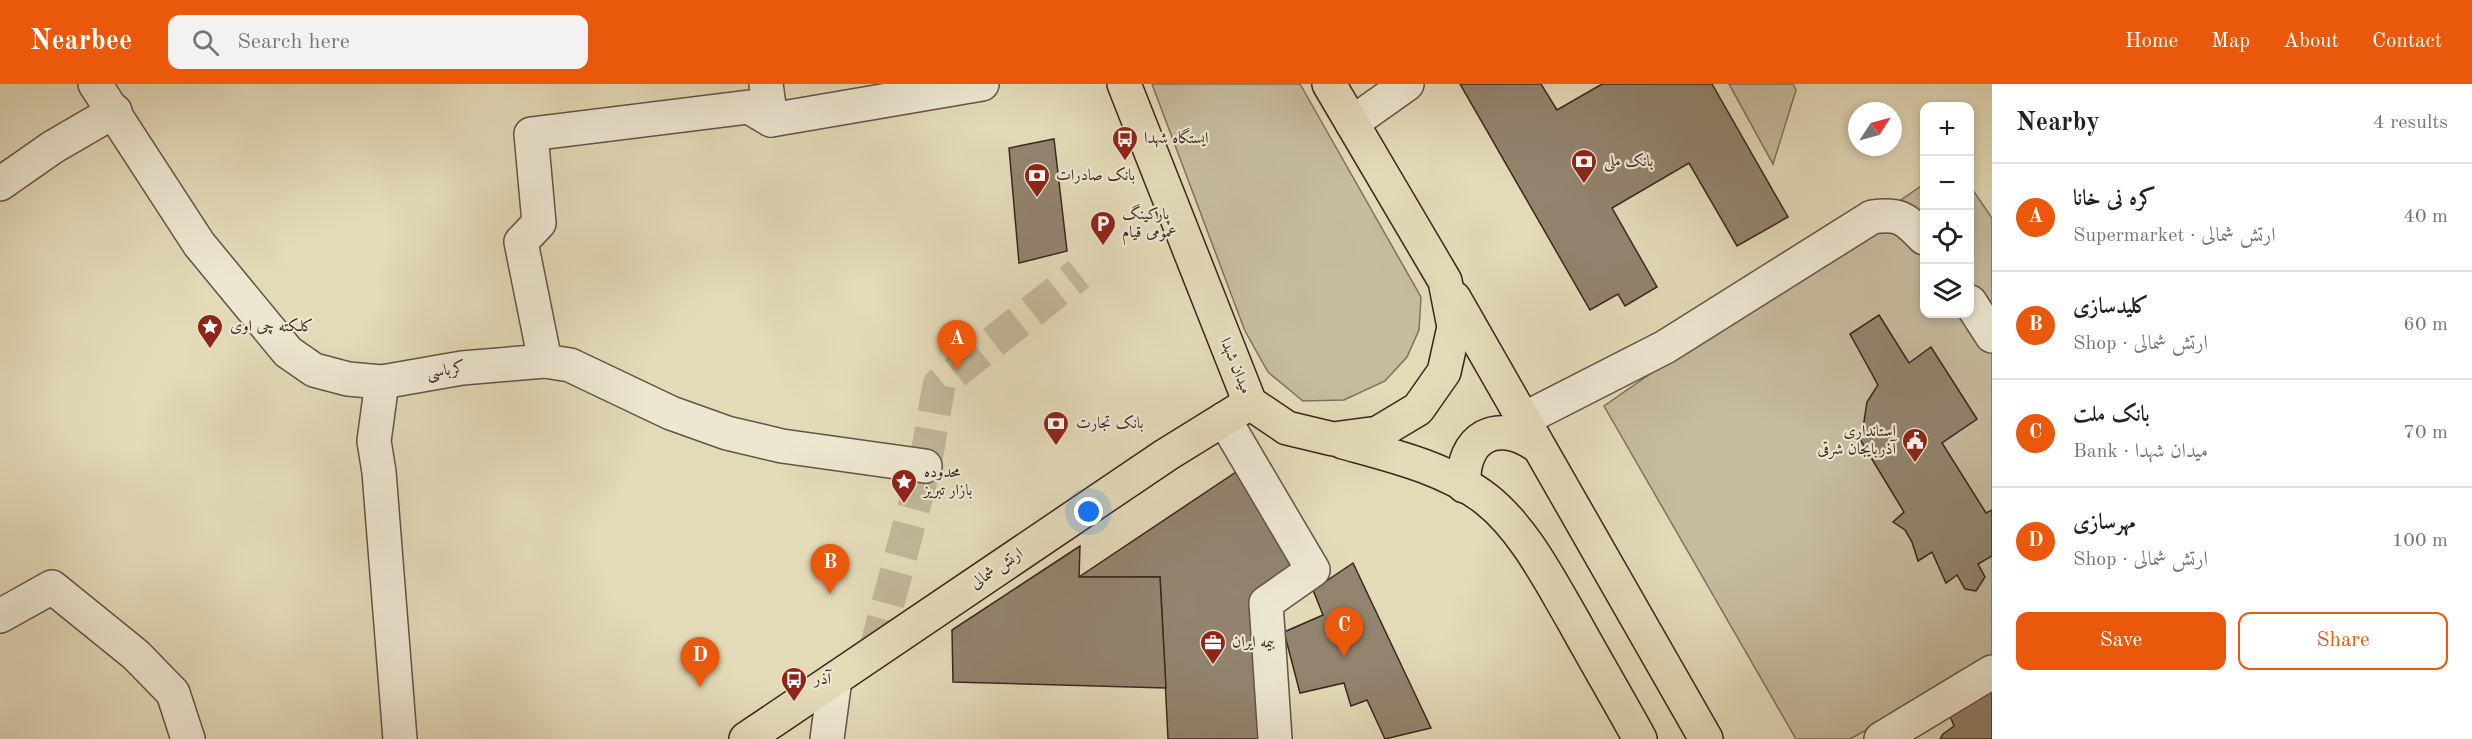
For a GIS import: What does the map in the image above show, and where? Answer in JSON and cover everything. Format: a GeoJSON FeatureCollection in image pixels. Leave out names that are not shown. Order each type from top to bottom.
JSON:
{"type":"FeatureCollection","features":[{"type":"Feature","properties":{"kind":"main road","name":"میدان شهدا"},"geometry":{"type":"LineString","coordinates":[[1124,84],[1237,411],[1287,428],[1333,439],[1378,433],[1418,409],[1444,372],[1454,327],[1445,281],[1329,84]]}},
{"type":"Feature","properties":{"kind":"main road"},"geometry":{"type":"LineString","coordinates":[[1445,281],[1706,739]]}},
{"type":"Feature","properties":{"kind":"main road","name":"ارتش شمالی"},"geometry":{"type":"LineString","coordinates":[[746,739],[1237,411]]}},
{"type":"Feature","properties":{"kind":"main road"},"geometry":{"type":"LineString","coordinates":[[1464,486],[1463,467],[1466,458],[1470,449],[1484,436],[1502,431],[1521,434],[1529,432]]}},
{"type":"Feature","properties":{"kind":"main road"},"geometry":{"type":"LineString","coordinates":[[1333,439],[1396,457],[1464,486],[1485,499],[1512,524],[1549,578],[1640,739]]}},
{"type":"Feature","properties":{"kind":"street","name":"کرباسی"},"geometry":{"type":"LineString","coordinates":[[95,84],[115,111],[199,244],[288,352],[314,370],[348,378],[381,382],[462,368],[545,361],[570,365],[671,413],[727,433],[782,446],[925,466]]}},
{"type":"Feature","properties":{"kind":"street"},"geometry":{"type":"LineString","coordinates":[[766,84],[771,120]]}},
{"type":"Feature","properties":{"kind":"street"},"geometry":{"type":"LineString","coordinates":[[545,361],[521,242],[539,223],[531,134],[749,107],[771,120],[982,84]]}},
{"type":"Feature","properties":{"kind":"street"},"geometry":{"type":"LineString","coordinates":[[1352,123],[1407,84]]}},
{"type":"Feature","properties":{"kind":"street"},"geometry":{"type":"LineString","coordinates":[[0,184],[53,147],[115,111]]}},
{"type":"Feature","properties":{"kind":"street"},"geometry":{"type":"LineString","coordinates":[[1529,432],[1872,217],[1894,214],[1911,224],[1920,234]]}},
{"type":"Feature","properties":{"kind":"street"},"geometry":{"type":"LineString","coordinates":[[1974,308],[1992,336]]}},
{"type":"Feature","properties":{"kind":"street"},"geometry":{"type":"LineString","coordinates":[[381,382],[374,441],[379,472],[399,739]]}},
{"type":"Feature","properties":{"kind":"street"},"geometry":{"type":"LineString","coordinates":[[1237,411],[1313,570],[1266,603],[1275,739]]}},
{"type":"Feature","properties":{"kind":"street"},"geometry":{"type":"LineString","coordinates":[[0,616],[52,587],[136,655],[172,693],[188,739]]}},
{"type":"Feature","properties":{"kind":"street"},"geometry":{"type":"LineString","coordinates":[[1881,739],[1992,672]]}},
{"type":"Feature","properties":{"kind":"street"},"geometry":{"type":"LineString","coordinates":[[827,739],[835,679]]}},
{"type":"Feature","properties":{"kind":"shaded area"},"geometry":{"type":"Polygon","coordinates":[[[1152,84],[1300,84],[1421,297],[1419,330],[1407,357],[1385,381],[1344,400],[1303,401],[1268,372],[1245,331],[1152,84]]]}},
{"type":"Feature","properties":{"kind":"shaded area"},"geometry":{"type":"Polygon","coordinates":[[[1729,84],[1793,84],[1796,90],[1773,164],[1729,84]]]}},
{"type":"Feature","properties":{"kind":"shaded area"},"geometry":{"type":"Polygon","coordinates":[[[1920,187],[1920,318],[1974,318],[1974,192],[1992,218],[1992,661],[1850,739],[1796,739],[1604,406],[1920,187]]]}},
{"type":"Feature","properties":{"kind":"building","name":"بانک ملی"},"geometry":{"type":"Polygon","coordinates":[[[1460,84],[1541,84],[1557,110],[1602,84],[1712,84],[1788,217],[1737,246],[1689,163],[1612,208],[1657,287],[1625,306],[1618,294],[1590,310],[1460,84]]]}},
{"type":"Feature","properties":{"kind":"building","name":"بانک صادرات"},"geometry":{"type":"Polygon","coordinates":[[[1054,139],[1067,251],[1019,263],[1009,148],[1054,139]]]}},
{"type":"Feature","properties":{"kind":"building","name":"استانداری آذربایجان شرقی"},"geometry":{"type":"Polygon","coordinates":[[[1879,315],[1909,363],[1931,347],[1977,419],[1942,443],[1986,513],[1992,510],[1992,556],[1978,564],[1985,577],[1976,591],[1965,589],[1957,575],[1946,583],[1932,552],[1918,561],[1912,542],[1905,530],[1893,522],[1904,512],[1861,441],[1867,402],[1878,385],[1850,334],[1879,315]]]}},
{"type":"Feature","properties":{"kind":"building","name":"بیمه ایران"},"geometry":{"type":"Polygon","coordinates":[[[1239,470],[1298,565],[1258,594],[1265,739],[1168,739],[1160,577],[1079,577],[1239,470]]]}},
{"type":"Feature","properties":{"kind":"building"},"geometry":{"type":"Polygon","coordinates":[[[1080,546],[1079,577],[1160,577],[1166,688],[953,682],[952,630],[1080,546]]]}},
{"type":"Feature","properties":{"kind":"building"},"geometry":{"type":"Polygon","coordinates":[[[1353,563],[1431,728],[1385,739],[1367,700],[1351,706],[1344,683],[1300,693],[1284,632],[1323,615],[1313,590],[1353,563]]]}},
{"type":"Feature","properties":{"kind":"building"},"geometry":{"type":"Polygon","coordinates":[[[1992,683],[1992,739],[1940,739],[1954,726],[1950,716],[1992,683]]]}},
{"type":"Feature","properties":{"kind":"tunnel"},"geometry":{"type":"LineString","coordinates":[[875,651],[925,466],[939,385],[1079,274]]}},
{"type":"Feature","properties":{"kind":"place","name":"ایستگاه شهدا"},"geometry":{"type":"Point","coordinates":[1125,162]}},
{"type":"Feature","properties":{"kind":"place","name":"بانک ملی"},"geometry":{"type":"Point","coordinates":[1584,185]}},
{"type":"Feature","properties":{"kind":"place","name":"بانک صادرات"},"geometry":{"type":"Point","coordinates":[1037,199]}},
{"type":"Feature","properties":{"kind":"place","name":"پارکینگ عمومی قیام"},"geometry":{"type":"Point","coordinates":[1103,247]}},
{"type":"Feature","properties":{"kind":"place","name":"کلکته چی اوی"},"geometry":{"type":"Point","coordinates":[210,350]}},
{"type":"Feature","properties":{"kind":"place","name":"کره نی خانا"},"geometry":{"type":"Point","coordinates":[957,370]}},
{"type":"Feature","properties":{"kind":"place","name":"بانک تجارت"},"geometry":{"type":"Point","coordinates":[1056,447]}},
{"type":"Feature","properties":{"kind":"place","name":"استانداری آذربایجان شرقی"},"geometry":{"type":"Point","coordinates":[1915,464]}},
{"type":"Feature","properties":{"kind":"place","name":"محدوده بازار تبریز"},"geometry":{"type":"Point","coordinates":[904,505]}},
{"type":"Feature","properties":{"kind":"place","name":"کلیدسازی"},"geometry":{"type":"Point","coordinates":[830,594]}},
{"type":"Feature","properties":{"kind":"place","name":"بانک ملت"},"geometry":{"type":"Point","coordinates":[1344,657]}},
{"type":"Feature","properties":{"kind":"place","name":"بیمه ایران"},"geometry":{"type":"Point","coordinates":[1213,666]}},
{"type":"Feature","properties":{"kind":"place","name":"مهرسازی"},"geometry":{"type":"Point","coordinates":[700,687]}},
{"type":"Feature","properties":{"kind":"place","name":"آذر"},"geometry":{"type":"Point","coordinates":[794,703]}}]}
